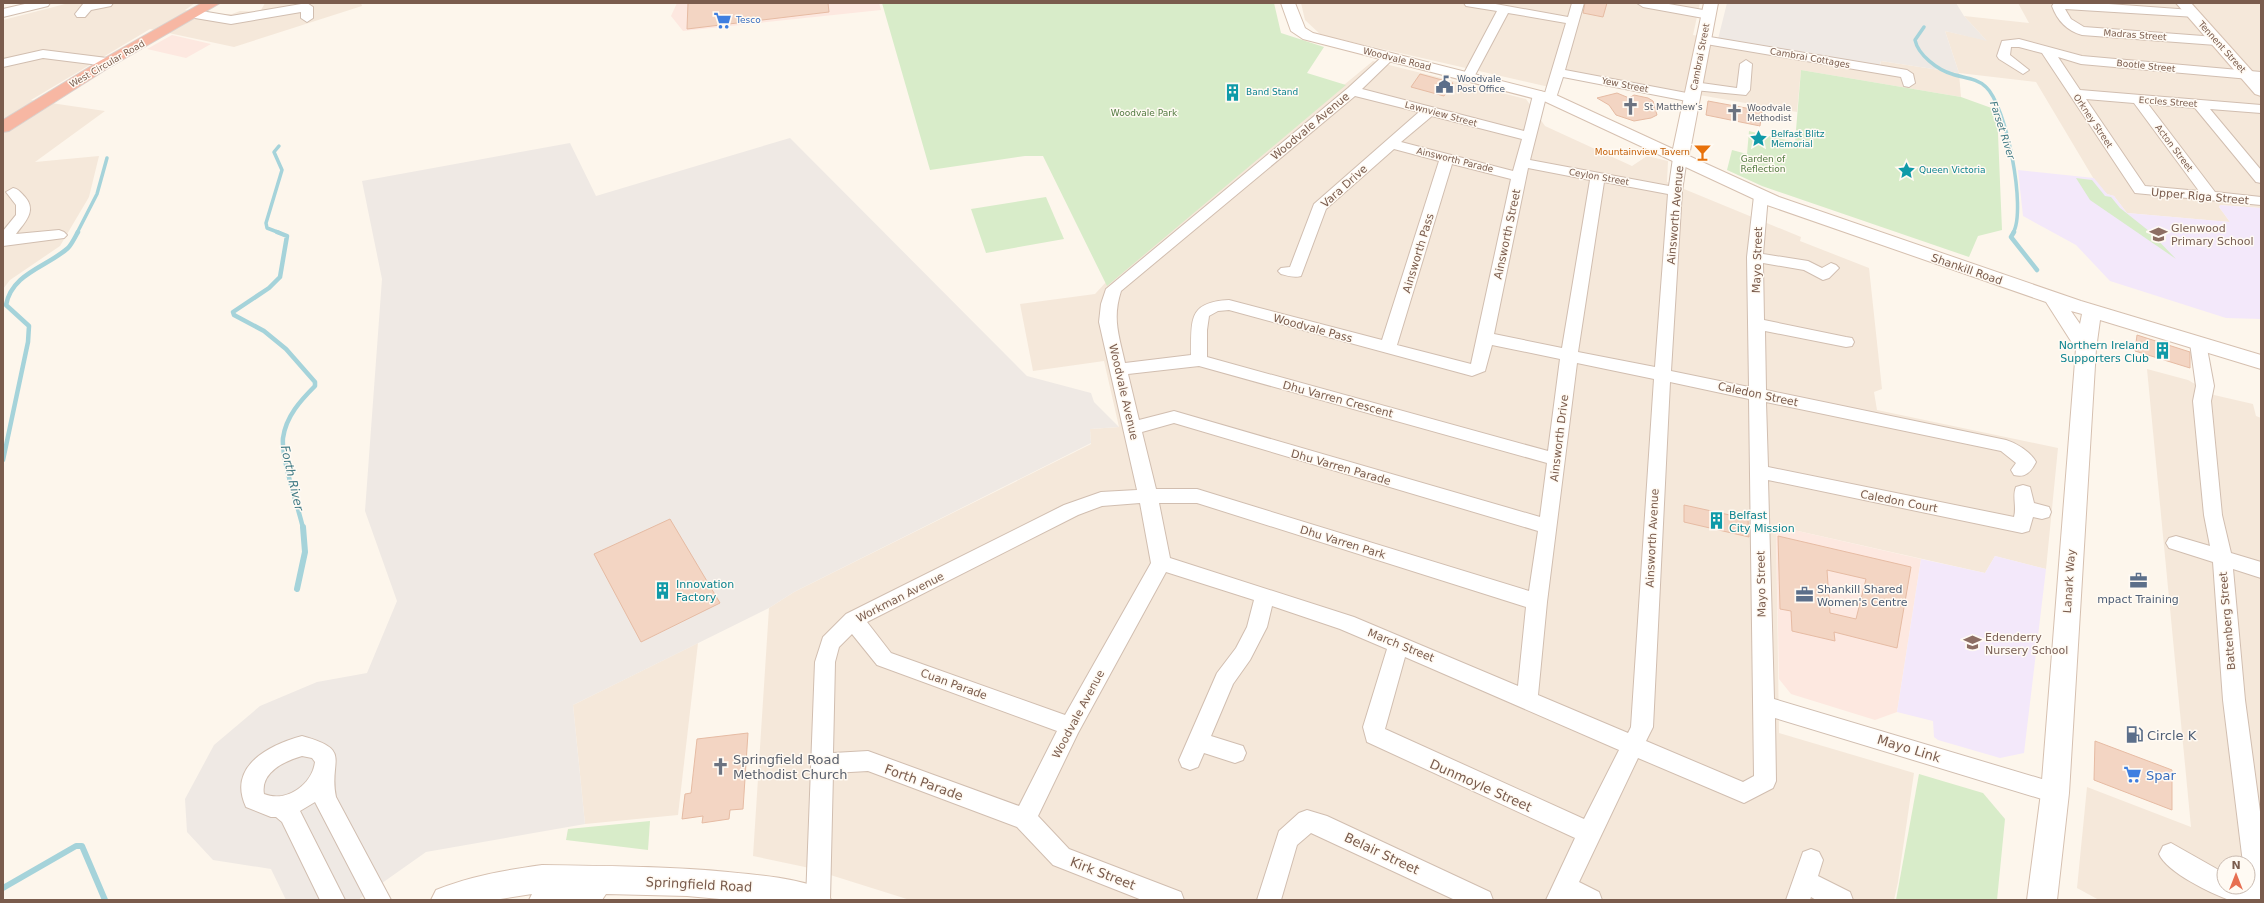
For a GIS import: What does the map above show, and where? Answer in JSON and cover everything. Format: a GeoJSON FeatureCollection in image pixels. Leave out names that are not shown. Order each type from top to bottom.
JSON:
{"type":"FeatureCollection","features":[{"type":"Feature","properties":{"kind":"highway","name":"West Circular Road"},"geometry":{"type":"LineString","coordinates":[[3,127],[107,62],[213,3]]}},
{"type":"Feature","properties":{"kind":"main road","name":"Woodvale Road"},"geometry":{"type":"LineString","coordinates":[[1288,3],[1298,32],[1308,36],[1545,97],[1680,158]]}},
{"type":"Feature","properties":{"kind":"main road","name":"Tennent Street"},"geometry":{"type":"LineString","coordinates":[[2187,8],[2216,41],[2254,76],[2261,92]]}},
{"type":"Feature","properties":{"kind":"main road","name":"Cambrai Street"},"geometry":{"type":"LineString","coordinates":[[1680,158],[1710,9]]}},
{"type":"Feature","properties":{"kind":"main road","name":"Shankill Road"},"geometry":{"type":"LineString","coordinates":[[1680,158],[1761,196],[2053,298],[2261,362]]}},
{"type":"Feature","properties":{"kind":"main road"},"geometry":{"type":"LineString","coordinates":[[2053,298],[2086,349]]}},
{"type":"Feature","properties":{"kind":"main road","name":"Lanark Way"},"geometry":{"type":"LineString","coordinates":[[2042,900],[2055,794],[2086,349],[2092,310]]}},
{"type":"Feature","properties":{"kind":"main road","name":"Springfield Road"},"geometry":{"type":"LineString","coordinates":[[446,900],[494,886],[542,879],[687,882],[764,889],[817,900]]}},
{"type":"Feature","properties":{"kind":"main road","name":"Springfield Road"},"geometry":{"type":"LineString","coordinates":[[544,900],[628,881]]}},
{"type":"Feature","properties":{"kind":"street"},"geometry":{"type":"LineString","coordinates":[[3,14],[44,3]]}},
{"type":"Feature","properties":{"kind":"street"},"geometry":{"type":"LineString","coordinates":[[84,8],[107,3]]}},
{"type":"Feature","properties":{"kind":"street"},"geometry":{"type":"LineString","coordinates":[[1470,3],[1573,21]]}},
{"type":"Feature","properties":{"kind":"street","name":"Ainsworth Street"},"geometry":{"type":"LineString","coordinates":[[1472,370],[1479,367],[1529,137],[1545,97],[1558,72],[1578,3]]}},
{"type":"Feature","properties":{"kind":"street"},"geometry":{"type":"LineString","coordinates":[[1643,3],[1710,9]]}},
{"type":"Feature","properties":{"kind":"street","name":"Madras Street"},"geometry":{"type":"LineString","coordinates":[[2187,8],[2064,4],[2058,6],[2060,13],[2075,29],[2082,31],[2216,41]]}},
{"type":"Feature","properties":{"kind":"street"},"geometry":{"type":"LineString","coordinates":[[195,14],[231,20],[307,7],[307,18]]}},
{"type":"Feature","properties":{"kind":"street"},"geometry":{"type":"LineString","coordinates":[[1468,77],[1504,9]]}},
{"type":"Feature","properties":{"kind":"street","name":"Cambrai Cottages"},"geometry":{"type":"LineString","coordinates":[[1704,40],[1907,74],[1909,83]]}},
{"type":"Feature","properties":{"kind":"street","name":"Bootle Street"},"geometry":{"type":"LineString","coordinates":[[2023,70],[2003,56],[2006,44],[2019,43],[2081,60],[2254,76]]}},
{"type":"Feature","properties":{"kind":"street","name":"Orkney Street"},"geometry":{"type":"LineString","coordinates":[[2047,51],[2140,190]]}},
{"type":"Feature","properties":{"kind":"street"},"geometry":{"type":"LineString","coordinates":[[3,63],[43,54],[107,62]]}},
{"type":"Feature","properties":{"kind":"street","name":"Woodvale Avenue"},"geometry":{"type":"LineString","coordinates":[[1025,819],[1070,726],[1161,563],[1133,428],[1107,322],[1109,304],[1114,290],[1352,91],[1389,57]]}},
{"type":"Feature","properties":{"kind":"street","name":"Yew Street"},"geometry":{"type":"LineString","coordinates":[[1558,72],[1693,92],[1741,92],[1743,90],[1746,64]]}},
{"type":"Feature","properties":{"kind":"street","name":"Lawnview Street"},"geometry":{"type":"LineString","coordinates":[[1352,91],[1529,137]]}},
{"type":"Feature","properties":{"kind":"street","name":"Eccles Street"},"geometry":{"type":"LineString","coordinates":[[2075,94],[2261,108]]}},
{"type":"Feature","properties":{"kind":"street","name":"Acton Street"},"geometry":{"type":"LineString","coordinates":[[2138,99],[2210,196]]}},
{"type":"Feature","properties":{"kind":"street"},"geometry":{"type":"LineString","coordinates":[[2199,104],[2261,179]]}},
{"type":"Feature","properties":{"kind":"street","name":"Vara Drive"},"geometry":{"type":"LineString","coordinates":[[1286,271],[1296,273],[1319,208],[1429,111]]}},
{"type":"Feature","properties":{"kind":"street","name":"Ainsworth Parade"},"geometry":{"type":"LineString","coordinates":[[1391,144],[1447,158],[1521,170]]}},
{"type":"Feature","properties":{"kind":"street","name":"Ainsworth Pass"},"geometry":{"type":"LineString","coordinates":[[1388,348],[1447,158]]}},
{"type":"Feature","properties":{"kind":"street","name":"Ainsworth Avenue"},"geometry":{"type":"LineString","coordinates":[[1561,893],[1642,727],[1655,484],[1676,191],[1680,158]]}},
{"type":"Feature","properties":{"kind":"street","name":"Ceylon Street"},"geometry":{"type":"LineString","coordinates":[[1521,170],[1598,177],[1676,191]]}},
{"type":"Feature","properties":{"kind":"street","name":"Ainsworth Drive"},"geometry":{"type":"LineString","coordinates":[[1527,700],[1537,602],[1548,527],[1555,459],[1598,177]]}},
{"type":"Feature","properties":{"kind":"street","name":"Upper Riga Street"},"geometry":{"type":"LineString","coordinates":[[2140,190],[2261,201]]}},
{"type":"Feature","properties":{"kind":"street"},"geometry":{"type":"LineString","coordinates":[[4,240],[23,215],[23,204],[12,192]]}},
{"type":"Feature","properties":{"kind":"street","name":"Mayo Street"},"geometry":{"type":"LineString","coordinates":[[1634,744],[1744,793],[1765,780],[1755,257],[1761,196]]}},
{"type":"Feature","properties":{"kind":"street"},"geometry":{"type":"LineString","coordinates":[[4,240],[59,235]]}},
{"type":"Feature","properties":{"kind":"street"},"geometry":{"type":"LineString","coordinates":[[1755,257],[1808,266],[1823,275],[1831,268]]}},
{"type":"Feature","properties":{"kind":"street","name":"Woodvale Pass"},"geometry":{"type":"LineString","coordinates":[[1199,360],[1200,344],[1197,326],[1200,316],[1208,308],[1217,305],[1230,306],[1472,370]]}},
{"type":"Feature","properties":{"kind":"street"},"geometry":{"type":"LineString","coordinates":[[1756,324],[1846,342]]}},
{"type":"Feature","properties":{"kind":"street","name":"Caledon Street"},"geometry":{"type":"LineString","coordinates":[[1485,338],[2006,446],[2030,466]]}},
{"type":"Feature","properties":{"kind":"street","name":"Battenberg Street"},"geometry":{"type":"LineString","coordinates":[[2198,343],[2205,386],[2202,401],[2213,507],[2222,558],[2234,700],[2259,900]]}},
{"type":"Feature","properties":{"kind":"street","name":"Dhu Varren Crescent"},"geometry":{"type":"LineString","coordinates":[[1118,370],[1199,360],[1555,459]]}},
{"type":"Feature","properties":{"kind":"street","name":"Dhu Varren Parade"},"geometry":{"type":"LineString","coordinates":[[1133,428],[1174,418],[1548,527]]}},
{"type":"Feature","properties":{"kind":"street","name":"Caledon Court"},"geometry":{"type":"LineString","coordinates":[[1759,471],[1813,484],[2022,526],[2030,504]]}},
{"type":"Feature","properties":{"kind":"street","name":"Dhu Varren Park"},"geometry":{"type":"LineString","coordinates":[[1148,496],[1197,496],[1537,602]]}},
{"type":"Feature","properties":{"kind":"street","name":"Workman Avenue"},"geometry":{"type":"LineString","coordinates":[[817,900],[825,662],[830,642],[853,620],[1071,510],[1101,499],[1148,496]]}},
{"type":"Feature","properties":{"kind":"street"},"geometry":{"type":"LineString","coordinates":[[2176,543],[2261,570]]}},
{"type":"Feature","properties":{"kind":"street","name":"March Street"},"geometry":{"type":"LineString","coordinates":[[1161,563],[1265,595],[1347,623],[1634,744]]}},
{"type":"Feature","properties":{"kind":"street"},"geometry":{"type":"LineString","coordinates":[[1235,753],[1194,750],[1224,679],[1243,654],[1257,627],[1265,595]]}},
{"type":"Feature","properties":{"kind":"street","name":"Cuan Parade"},"geometry":{"type":"LineString","coordinates":[[853,620],[884,659],[1070,726]]}},
{"type":"Feature","properties":{"kind":"street","name":"Dunmoyle Street"},"geometry":{"type":"LineString","coordinates":[[1399,644],[1374,727],[1375,735],[1589,833]]}},
{"type":"Feature","properties":{"kind":"street","name":"Mayo Link"},"geometry":{"type":"LineString","coordinates":[[1763,705],[2055,794]]}},
{"type":"Feature","properties":{"kind":"street"},"geometry":{"type":"LineString","coordinates":[[324,776],[308,795],[282,807],[270,808],[254,800],[251,791],[253,781],[267,762],[290,749],[302,746],[320,750],[326,757],[327,766],[323,788],[325,799],[379,900]]}},
{"type":"Feature","properties":{"kind":"street","name":"Forth Parade"},"geometry":{"type":"LineString","coordinates":[[821,764],[868,761],[1025,819]]}},
{"type":"Feature","properties":{"kind":"street"},"geometry":{"type":"LineString","coordinates":[[282,807],[290,815],[334,900]]}},
{"type":"Feature","properties":{"kind":"street","name":"Kirk Street"},"geometry":{"type":"LineString","coordinates":[[1025,819],[1061,857],[1172,900]]}},
{"type":"Feature","properties":{"kind":"street","name":"Belair Street"},"geometry":{"type":"LineString","coordinates":[[1269,900],[1286,839],[1307,821],[1319,824],[1480,900]]}},
{"type":"Feature","properties":{"kind":"street"},"geometry":{"type":"LineString","coordinates":[[2171,854],[2207,878],[2216,882]]}},
{"type":"Feature","properties":{"kind":"street"},"geometry":{"type":"LineString","coordinates":[[1805,881],[1841,900]]}},
{"type":"Feature","properties":{"kind":"street"},"geometry":{"type":"LineString","coordinates":[[1561,893],[1590,900]]}},
{"type":"Feature","properties":{"kind":"street"},"geometry":{"type":"LineString","coordinates":[[2247,895],[2259,900]]}},
{"type":"Feature","properties":{"kind":"shaded area"},"geometry":{"type":"Polygon","coordinates":[[[69,3],[195,3],[185,10],[211,14],[232,14],[240,11],[260,12],[265,3],[361,3],[362,6],[234,47],[150,29],[31,100],[105,111],[35,162],[99,156],[89,197],[60,246],[10,280],[3,289],[3,20],[69,3]]]}},
{"type":"Feature","properties":{"kind":"shaded area","name":"Tesco"},"geometry":{"type":"Polygon","coordinates":[[[677,3],[879,3],[881,10],[683,31],[671,16],[677,3]]]}},
{"type":"Feature","properties":{"kind":"shaded area"},"geometry":{"type":"Polygon","coordinates":[[[1301,3],[1700,3],[1693,35],[1880,66],[1881,61],[1959,73],[1961,97],[1801,70],[1797,112],[1555,70],[1549,87],[1321,35],[1305,20],[1301,3]]]}},
{"type":"Feature","properties":{"kind":"shaded area"},"geometry":{"type":"Polygon","coordinates":[[[1727,3],[1956,3],[1964,16],[1987,41],[1945,31],[1959,73],[1881,61],[1879,66],[1718,39],[1727,3]]]}},
{"type":"Feature","properties":{"kind":"shaded area"},"geometry":{"type":"Polygon","coordinates":[[[2018,3],[2261,3],[2261,208],[2220,205],[2219,207],[2230,222],[2127,213],[2114,196],[2107,194],[2095,181],[2036,82],[1959,73],[1945,31],[1986,40],[1964,16],[2029,23],[2018,3]]]}},
{"type":"Feature","properties":{"kind":"shaded area"},"geometry":{"type":"Polygon","coordinates":[[[172,35],[211,44],[186,58],[147,49],[172,35]]]}},
{"type":"Feature","properties":{"kind":"shaded area"},"geometry":{"type":"Polygon","coordinates":[[[1373,61],[1526,99],[1545,126],[1632,166],[1647,156],[1668,161],[1667,182],[1801,237],[1800,241],[1869,268],[1882,389],[1874,392],[1877,410],[2058,448],[2046,569],[1995,556],[1985,573],[1776,526],[1779,733],[1914,773],[1894,900],[910,900],[805,867],[753,856],[769,608],[794,592],[1091,444],[1090,429],[1119,427],[1104,361],[1033,371],[1020,304],[1095,294],[1108,280],[1373,61]]]}},
{"type":"Feature","properties":{"kind":"shaded area"},"geometry":{"type":"Polygon","coordinates":[[[790,138],[1027,376],[1091,393],[1094,402],[1119,427],[1090,429],[1091,443],[794,592],[769,608],[573,705],[585,824],[426,852],[358,900],[286,900],[271,869],[213,860],[187,832],[185,799],[214,745],[260,706],[317,682],[367,673],[397,601],[365,511],[382,279],[362,181],[570,143],[596,196],[790,138]]]}},
{"type":"Feature","properties":{"kind":"shaded area","name":"Glenwood Primary School"},"geometry":{"type":"Polygon","coordinates":[[[2018,170],[2094,178],[2107,194],[2114,196],[2127,213],[2230,222],[2219,207],[2220,205],[2261,208],[2261,319],[2226,318],[2110,281],[2076,245],[2023,216],[2018,170]]]}},
{"type":"Feature","properties":{"kind":"shaded area"},"geometry":{"type":"Polygon","coordinates":[[[2147,369],[2188,380],[2214,395],[2253,404],[2256,416],[2261,418],[2261,900],[2099,900],[2077,888],[2087,787],[2191,827],[2147,369]]]}},
{"type":"Feature","properties":{"kind":"shaded area"},"geometry":{"type":"Polygon","coordinates":[[[1776,526],[1921,559],[1897,712],[1875,720],[1791,694],[1779,679],[1776,526]]]}},
{"type":"Feature","properties":{"kind":"shaded area","name":"Edenderry Nursery School"},"geometry":{"type":"Polygon","coordinates":[[[1995,556],[2046,569],[2024,753],[2000,758],[1938,740],[1934,737],[1933,721],[1897,712],[1921,559],[1985,573],[1995,556]]]}},
{"type":"Feature","properties":{"kind":"shaded area"},"geometry":{"type":"Polygon","coordinates":[[[698,643],[678,815],[585,824],[573,705],[698,643]]]}},
{"type":"Feature","properties":{"kind":"green space","name":"Woodvale Park"},"geometry":{"type":"Polygon","coordinates":[[[882,3],[1274,3],[1281,33],[1324,47],[1307,73],[1346,85],[1107,286],[1043,156],[1025,156],[930,170],[882,3]]]}},
{"type":"Feature","properties":{"kind":"green space","name":"Garden of Reflection"},"geometry":{"type":"Polygon","coordinates":[[[1801,70],[1961,97],[1997,110],[2002,230],[1978,236],[1969,257],[1762,186],[1727,170],[1732,150],[1747,154],[1749,131],[1795,142],[1801,70]]]}},
{"type":"Feature","properties":{"kind":"green space"},"geometry":{"type":"Polygon","coordinates":[[[2076,178],[2092,180],[2105,196],[2111,197],[2120,208],[2149,231],[2176,259],[2090,200],[2076,178]]]}},
{"type":"Feature","properties":{"kind":"green space"},"geometry":{"type":"Polygon","coordinates":[[[1046,197],[1064,239],[986,253],[971,209],[1046,197]]]}},
{"type":"Feature","properties":{"kind":"green space"},"geometry":{"type":"Polygon","coordinates":[[[1919,774],[1983,793],[2005,819],[1997,900],[1896,900],[1919,774]]]}},
{"type":"Feature","properties":{"kind":"green space"},"geometry":{"type":"Polygon","coordinates":[[[650,821],[648,850],[566,840],[568,829],[650,821]]]}},
{"type":"Feature","properties":{"kind":"building","name":"Tesco"},"geometry":{"type":"Polygon","coordinates":[[[688,3],[828,3],[829,12],[687,29],[688,3]]]}},
{"type":"Feature","properties":{"kind":"building"},"geometry":{"type":"Polygon","coordinates":[[[1585,3],[1607,3],[1603,17],[1583,13],[1585,3]]]}},
{"type":"Feature","properties":{"kind":"building"},"geometry":{"type":"Polygon","coordinates":[[[1420,74],[1453,83],[1444,96],[1411,87],[1420,74]]]}},
{"type":"Feature","properties":{"kind":"building","name":"St Matthew’s"},"geometry":{"type":"Polygon","coordinates":[[[1617,93],[1629,98],[1634,95],[1648,98],[1653,101],[1657,115],[1651,118],[1634,121],[1616,115],[1609,105],[1597,98],[1617,93]]]}},
{"type":"Feature","properties":{"kind":"building","name":"Woodvale Methodist"},"geometry":{"type":"Polygon","coordinates":[[[1708,101],[1762,111],[1760,126],[1706,115],[1708,101]]]}},
{"type":"Feature","properties":{"kind":"building","name":"Northern Ireland Supporters Club"},"geometry":{"type":"Polygon","coordinates":[[[2137,335],[2190,352],[2190,368],[2135,351],[2137,335]]]}},
{"type":"Feature","properties":{"kind":"building","name":"Belfast City Mission"},"geometry":{"type":"Polygon","coordinates":[[[1684,505],[1748,519],[1749,537],[1684,522],[1684,505]]]}},
{"type":"Feature","properties":{"kind":"building","name":"Innovation Factory"},"geometry":{"type":"Polygon","coordinates":[[[670,519],[720,603],[641,642],[594,554],[670,519]]]}},
{"type":"Feature","properties":{"kind":"building","name":"Shankill Shared Women's Centre"},"geometry":{"type":"Polygon","coordinates":[[[1778,536],[1911,567],[1897,648],[1834,632],[1835,641],[1792,631],[1791,611],[1780,609],[1778,536]],[[1827,570],[1830,613],[1856,619],[1866,579],[1827,570]]]}},
{"type":"Feature","properties":{"kind":"building","name":"Springfield Road Methodist Church"},"geometry":{"type":"Polygon","coordinates":[[[748,733],[743,809],[730,810],[729,819],[702,823],[703,816],[682,819],[685,794],[691,793],[697,739],[748,733]]]}},
{"type":"Feature","properties":{"kind":"building","name":"Spar"},"geometry":{"type":"Polygon","coordinates":[[[2095,741],[2172,770],[2172,810],[2094,780],[2095,741]]]}},
{"type":"Feature","properties":{"kind":"waterway","name":"Farset River"},"geometry":{"type":"LineString","coordinates":[[1924,27],[1915,40],[1924,56],[1941,69],[1974,80],[1986,87],[1993,97],[2001,114],[2007,135],[2016,181],[2018,203],[2017,221],[2013,233]]}},
{"type":"Feature","properties":{"kind":"waterway","name":"Forth River"},"geometry":{"type":"LineString","coordinates":[[279,146],[274,152],[282,170],[266,223],[267,228],[280,233]]}},
{"type":"Feature","properties":{"kind":"waterway"},"geometry":{"type":"LineString","coordinates":[[77,233],[97,194],[107,158]]}},
{"type":"Feature","properties":{"kind":"waterway"},"geometry":{"type":"LineString","coordinates":[[3,460],[28,342],[29,326],[6,305],[15,285],[31,272],[60,255],[68,248],[78,232]]}},
{"type":"Feature","properties":{"kind":"waterway","name":"Forth River"},"geometry":{"type":"LineString","coordinates":[[277,232],[287,236],[280,277],[269,288],[233,312],[234,315],[264,331],[286,349],[315,382],[315,386],[295,409],[287,423],[283,438],[287,470],[303,528]]}},
{"type":"Feature","properties":{"kind":"waterway","name":"Farset River"},"geometry":{"type":"LineString","coordinates":[[2014,232],[2011,237],[2037,270]]}},
{"type":"Feature","properties":{"kind":"waterway","name":"Forth River"},"geometry":{"type":"LineString","coordinates":[[297,589],[305,552],[303,527]]}},
{"type":"Feature","properties":{"kind":"waterway"},"geometry":{"type":"LineString","coordinates":[[3,888],[76,846],[82,846],[105,900]]}},
{"type":"Feature","properties":{"kind":"place","name":"Tesco"},"geometry":{"type":"Point","coordinates":[723,20]}},
{"type":"Feature","properties":{"kind":"place","name":"Woodvale Post Office"},"geometry":{"type":"Point","coordinates":[1444,84]}},
{"type":"Feature","properties":{"kind":"place","name":"Band Stand"},"geometry":{"type":"Point","coordinates":[1233,92]}},
{"type":"Feature","properties":{"kind":"place","name":"St Matthew’s"},"geometry":{"type":"Point","coordinates":[1631,107]}},
{"type":"Feature","properties":{"kind":"place","name":"Woodvale Methodist"},"geometry":{"type":"Point","coordinates":[1734,113]}},
{"type":"Feature","properties":{"kind":"place","name":"Belfast Blitz Memorial"},"geometry":{"type":"Point","coordinates":[1758,139]}},
{"type":"Feature","properties":{"kind":"place","name":"Mountainview Tavern"},"geometry":{"type":"Point","coordinates":[1703,152]}},
{"type":"Feature","properties":{"kind":"place","name":"Queen Victoria"},"geometry":{"type":"Point","coordinates":[1906,170]}},
{"type":"Feature","properties":{"kind":"place","name":"Glenwood Primary School"},"geometry":{"type":"Point","coordinates":[2158,234]}},
{"type":"Feature","properties":{"kind":"place","name":"Northern Ireland Supporters Club"},"geometry":{"type":"Point","coordinates":[2162,351]}},
{"type":"Feature","properties":{"kind":"place","name":"Belfast City Mission"},"geometry":{"type":"Point","coordinates":[1716,521]}},
{"type":"Feature","properties":{"kind":"place","name":"mpact Training"},"geometry":{"type":"Point","coordinates":[2138,581]}},
{"type":"Feature","properties":{"kind":"place","name":"Innovation Factory"},"geometry":{"type":"Point","coordinates":[663,590]}},
{"type":"Feature","properties":{"kind":"place","name":"Shankill Shared Women's Centre"},"geometry":{"type":"Point","coordinates":[1804,595]}},
{"type":"Feature","properties":{"kind":"place","name":"Edenderry Nursery School"},"geometry":{"type":"Point","coordinates":[1972,643]}},
{"type":"Feature","properties":{"kind":"place","name":"Circle K"},"geometry":{"type":"Point","coordinates":[2134,735]}},
{"type":"Feature","properties":{"kind":"place","name":"Springfield Road Methodist Church"},"geometry":{"type":"Point","coordinates":[720,766]}},
{"type":"Feature","properties":{"kind":"place","name":"Spar"},"geometry":{"type":"Point","coordinates":[2133,775]}}]}
